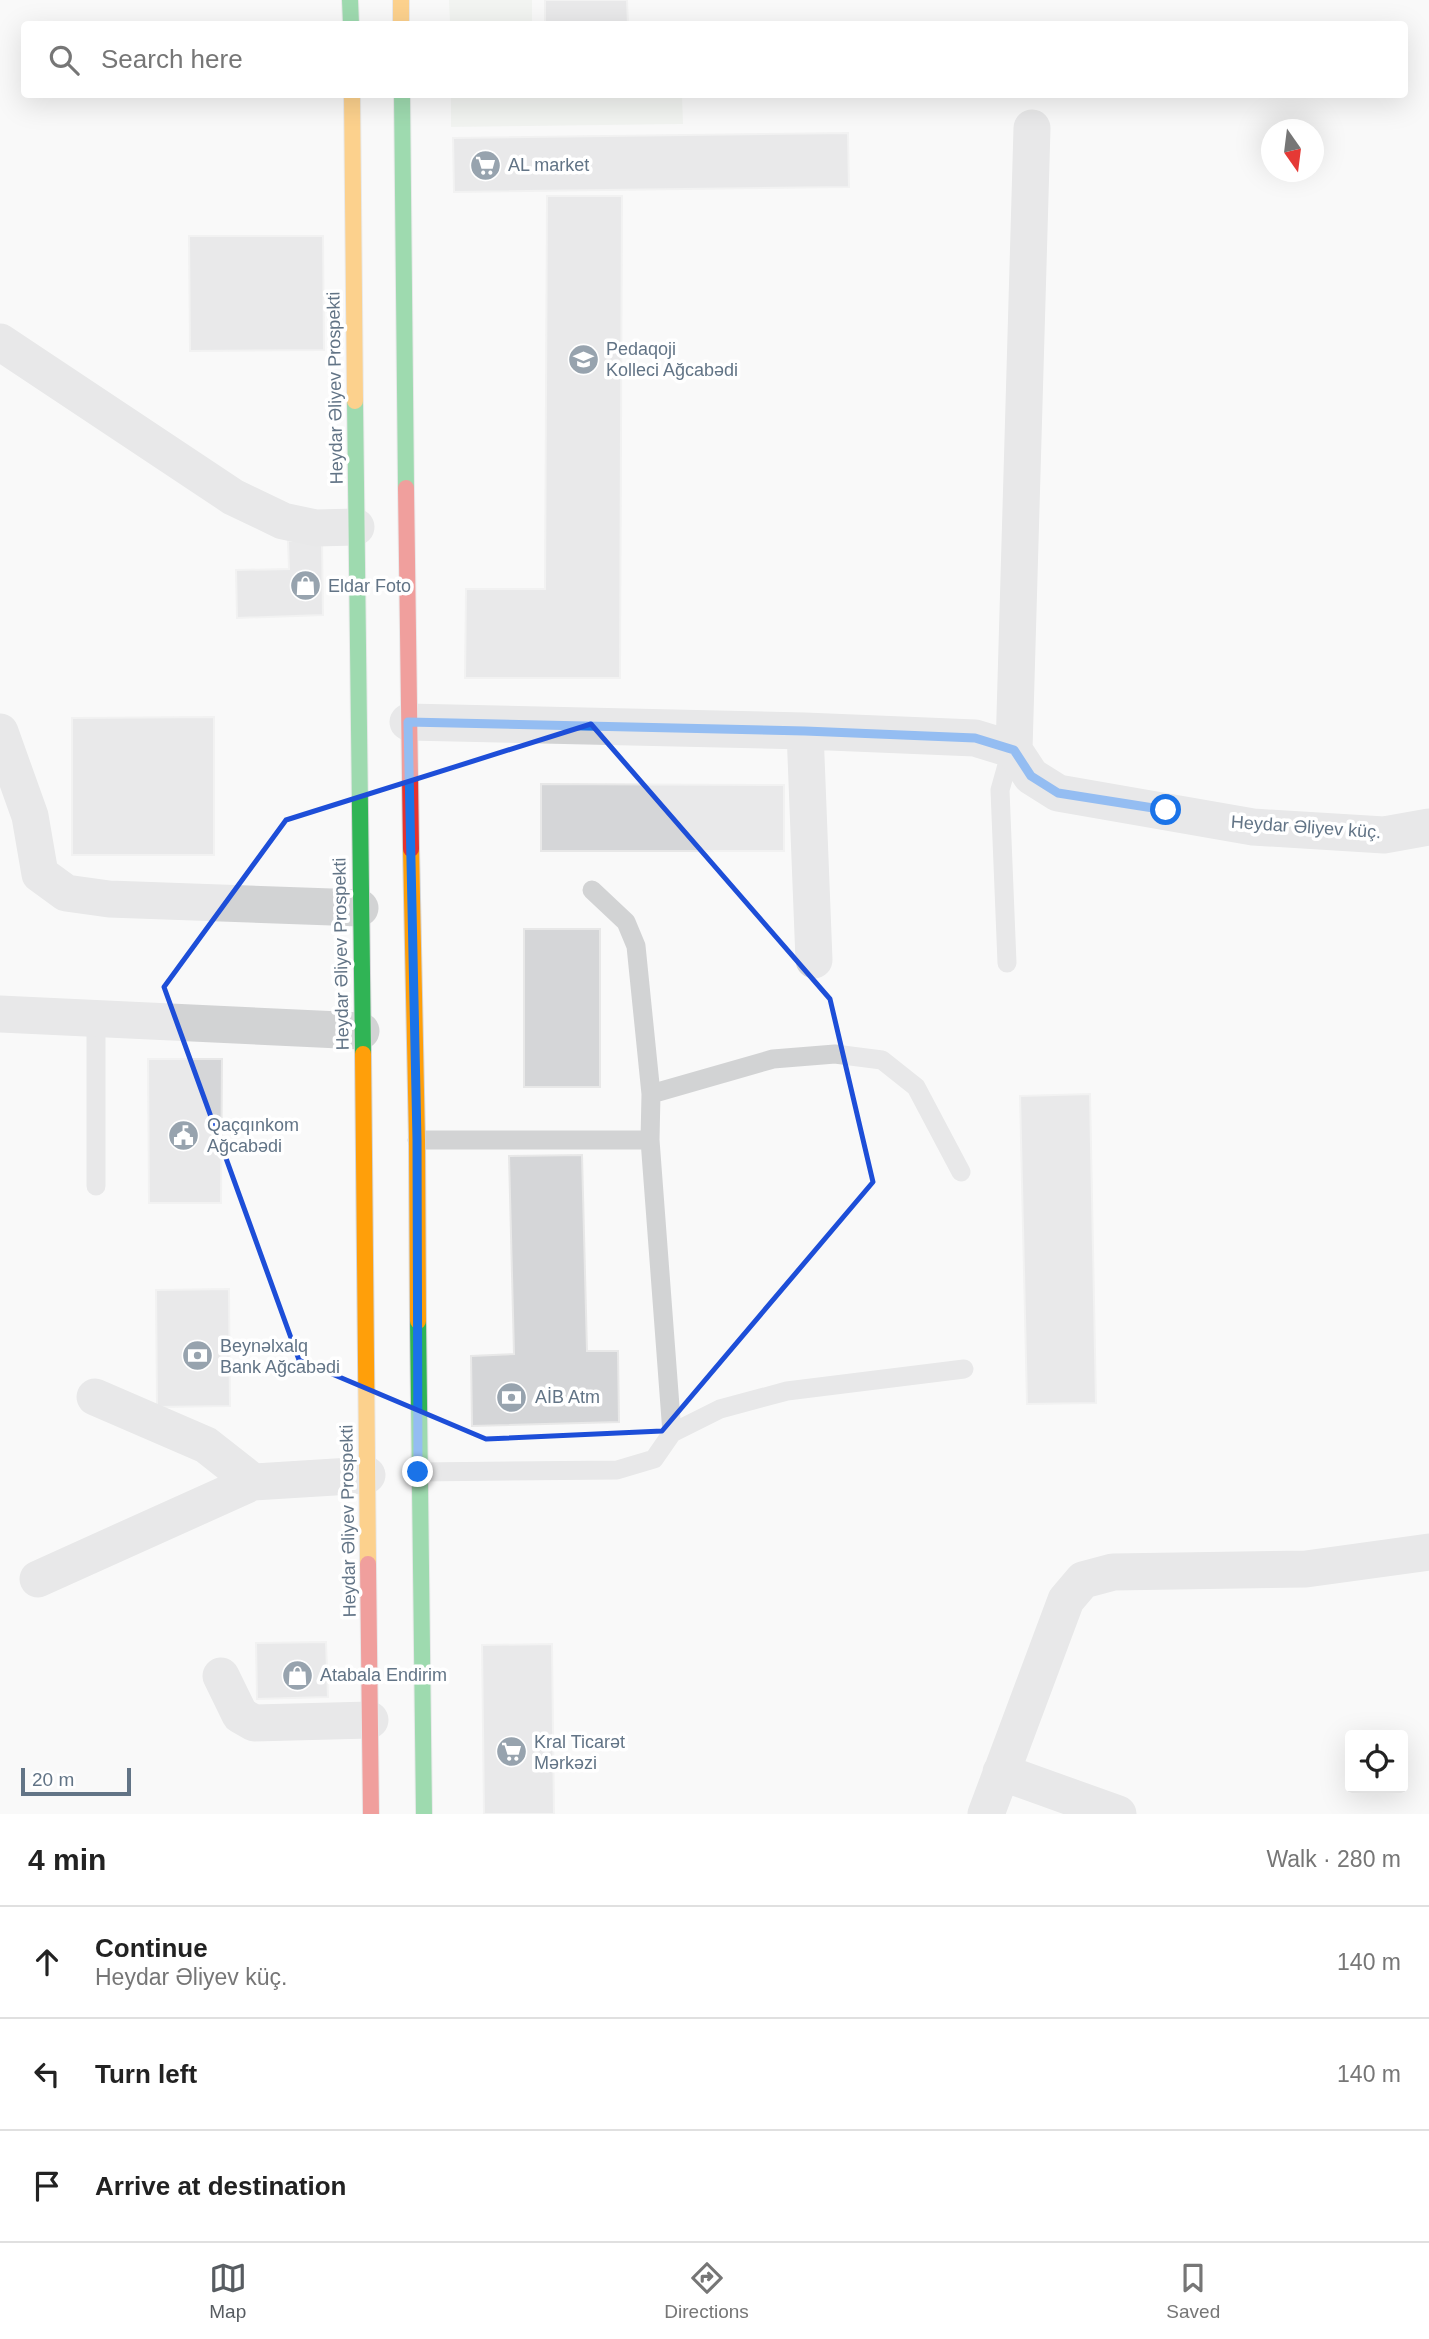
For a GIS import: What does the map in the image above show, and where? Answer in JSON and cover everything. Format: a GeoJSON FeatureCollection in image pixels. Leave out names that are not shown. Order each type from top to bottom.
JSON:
{"type":"FeatureCollection","features":[{"type":"Feature","properties":{"kind":"main road"},"geometry":{"type":"LineString","coordinates":[[351,0],[351,21]]}},
{"type":"Feature","properties":{"kind":"main road"},"geometry":{"type":"LineString","coordinates":[[401,0],[401,21]]}},
{"type":"Feature","properties":{"kind":"main road","name":"Heydar Əliyev Prospekti"},"geometry":{"type":"LineString","coordinates":[[352,98],[372,1814]]}},
{"type":"Feature","properties":{"kind":"main road"},"geometry":{"type":"LineString","coordinates":[[402,98],[424,1814]]}},
{"type":"Feature","properties":{"kind":"street"},"geometry":{"type":"LineString","coordinates":[[408,722],[805,731],[975,738],[1014,750],[1032,128]]}},
{"type":"Feature","properties":{"kind":"street"},"geometry":{"type":"LineString","coordinates":[[0,342],[233,497],[283,521],[316,528],[356,527]]}},
{"type":"Feature","properties":{"kind":"street"},"geometry":{"type":"LineString","coordinates":[[805,731],[814,960]]}},
{"type":"Feature","properties":{"kind":"street"},"geometry":{"type":"LineString","coordinates":[[0,732],[30,816],[40,874],[66,892],[109,899],[360,908]]}},
{"type":"Feature","properties":{"kind":"street","name":"Heydar Əliyev küç."},"geometry":{"type":"LineString","coordinates":[[1014,750],[1031,776],[1058,793],[1253,827],[1384,835],[1429,827]]}},
{"type":"Feature","properties":{"kind":"street"},"geometry":{"type":"LineString","coordinates":[[0,1014],[361,1031]]}},
{"type":"Feature","properties":{"kind":"street"},"geometry":{"type":"LineString","coordinates":[[95,1397],[206,1445],[253,1482]]}},
{"type":"Feature","properties":{"kind":"street"},"geometry":{"type":"LineString","coordinates":[[38,1579],[253,1482],[367,1475]]}},
{"type":"Feature","properties":{"kind":"street"},"geometry":{"type":"LineString","coordinates":[[986,1814],[1066,1600],[1083,1580],[1113,1572],[1306,1569],[1429,1552]]}},
{"type":"Feature","properties":{"kind":"street"},"geometry":{"type":"LineString","coordinates":[[221,1676],[240,1715],[254,1723],[370,1720]]}},
{"type":"Feature","properties":{"kind":"street"},"geometry":{"type":"LineString","coordinates":[[1001,1772],[1118,1814]]}},
{"type":"Feature","properties":{"kind":"lane"},"geometry":{"type":"LineString","coordinates":[[1007,963],[1000,790],[1014,750]]}},
{"type":"Feature","properties":{"kind":"lane"},"geometry":{"type":"LineString","coordinates":[[592,890],[626,922],[636,946],[651,1094],[650,1140],[672,1433]]}},
{"type":"Feature","properties":{"kind":"lane"},"geometry":{"type":"LineString","coordinates":[[96,1018],[96,1186]]}},
{"type":"Feature","properties":{"kind":"lane"},"geometry":{"type":"LineString","coordinates":[[651,1094],[773,1059],[835,1054],[882,1060],[916,1087],[961,1172]]}},
{"type":"Feature","properties":{"kind":"lane"},"geometry":{"type":"LineString","coordinates":[[417,1140],[650,1140]]}},
{"type":"Feature","properties":{"kind":"lane"},"geometry":{"type":"LineString","coordinates":[[418,1472],[617,1470],[654,1459],[672,1433],[720,1409],[787,1391],[964,1369]]}},
{"type":"Feature","properties":{"kind":"highlighted area"},"geometry":{"type":"Polygon","coordinates":[[[591,724],[830,999],[873,1182],[662,1431],[486,1439],[299,1360],[164,987],[286,820],[591,724]]]}},
{"type":"Feature","properties":{"kind":"shaded area"},"geometry":{"type":"Polygon","coordinates":[[[449,0],[532,0],[532,21],[450,21],[449,0]]]}},
{"type":"Feature","properties":{"kind":"shaded area"},"geometry":{"type":"Polygon","coordinates":[[[451,98],[682,98],[683,124],[451,127],[451,98]]]}},
{"type":"Feature","properties":{"kind":"building"},"geometry":{"type":"Polygon","coordinates":[[[545,0],[627,0],[628,21],[545,21],[545,0]]]}},
{"type":"Feature","properties":{"kind":"building"},"geometry":{"type":"Polygon","coordinates":[[[848,133],[849,187],[454,192],[453,138],[848,133]]]}},
{"type":"Feature","properties":{"kind":"building"},"geometry":{"type":"Polygon","coordinates":[[[547,196],[622,196],[620,678],[465,678],[466,589],[545,589],[547,196]]]}},
{"type":"Feature","properties":{"kind":"building"},"geometry":{"type":"Polygon","coordinates":[[[189,236],[323,236],[324,350],[190,351],[189,236]]]}},
{"type":"Feature","properties":{"kind":"building"},"geometry":{"type":"Polygon","coordinates":[[[322,540],[323,615],[237,618],[236,570],[289,569],[288,541],[322,540]]]}},
{"type":"Feature","properties":{"kind":"building"},"geometry":{"type":"Polygon","coordinates":[[[214,717],[214,855],[72,855],[72,718],[214,717]]]}},
{"type":"Feature","properties":{"kind":"building"},"geometry":{"type":"Polygon","coordinates":[[[541,784],[784,785],[784,851],[541,851],[541,784]]]}},
{"type":"Feature","properties":{"kind":"building"},"geometry":{"type":"Polygon","coordinates":[[[524,929],[600,929],[600,1087],[524,1087],[524,929]]]}},
{"type":"Feature","properties":{"kind":"building"},"geometry":{"type":"Polygon","coordinates":[[[148,1059],[222,1059],[221,1203],[149,1203],[148,1059]]]}},
{"type":"Feature","properties":{"kind":"building"},"geometry":{"type":"Polygon","coordinates":[[[1090,1094],[1096,1403],[1027,1404],[1020,1096],[1090,1094]]]}},
{"type":"Feature","properties":{"kind":"building"},"geometry":{"type":"Polygon","coordinates":[[[582,1155],[587,1351],[618,1351],[619,1422],[472,1426],[471,1356],[514,1354],[509,1156],[582,1155]]]}},
{"type":"Feature","properties":{"kind":"building"},"geometry":{"type":"Polygon","coordinates":[[[229,1289],[230,1406],[157,1407],[156,1290],[229,1289]]]}},
{"type":"Feature","properties":{"kind":"building"},"geometry":{"type":"Polygon","coordinates":[[[326,1642],[328,1697],[257,1699],[256,1643],[326,1642]]]}},
{"type":"Feature","properties":{"kind":"building"},"geometry":{"type":"Polygon","coordinates":[[[552,1644],[554,1814],[484,1814],[482,1645],[552,1644]]]}},
{"type":"Feature","properties":{"kind":"traffic: fast"},"geometry":{"type":"LineString","coordinates":[[350,0],[351,21]]}},
{"type":"Feature","properties":{"kind":"traffic: fast"},"geometry":{"type":"LineString","coordinates":[[402,98],[406,488]]}},
{"type":"Feature","properties":{"kind":"traffic: fast"},"geometry":{"type":"LineString","coordinates":[[355,401],[363,1054]]}},
{"type":"Feature","properties":{"kind":"traffic: fast"},"geometry":{"type":"LineString","coordinates":[[418,1321],[424,1814]]}},
{"type":"Feature","properties":{"kind":"traffic: slow"},"geometry":{"type":"LineString","coordinates":[[401,0],[401,21]]}},
{"type":"Feature","properties":{"kind":"traffic: slow"},"geometry":{"type":"LineString","coordinates":[[352,98],[355,401]]}},
{"type":"Feature","properties":{"kind":"traffic: slow"},"geometry":{"type":"LineString","coordinates":[[411,849],[418,1321]]}},
{"type":"Feature","properties":{"kind":"traffic: slow"},"geometry":{"type":"LineString","coordinates":[[363,1054],[368,1564]]}},
{"type":"Feature","properties":{"kind":"traffic: jam"},"geometry":{"type":"LineString","coordinates":[[406,488],[411,849]]}},
{"type":"Feature","properties":{"kind":"traffic: jam"},"geometry":{"type":"LineString","coordinates":[[368,1564],[371,1814]]}},
{"type":"Feature","properties":{"kind":"place","name":"AL market"},"geometry":{"type":"Point","coordinates":[485,165]}},
{"type":"Feature","properties":{"kind":"place","name":"Pedaqoji Kolleci Ağcabədi"},"geometry":{"type":"Point","coordinates":[583,359]}},
{"type":"Feature","properties":{"kind":"place","name":"Eldar Foto"},"geometry":{"type":"Point","coordinates":[305,586]}},
{"type":"Feature","properties":{"kind":"place","name":"Qaçqınkom Ağcabədi"},"geometry":{"type":"Point","coordinates":[184,1135]}},
{"type":"Feature","properties":{"kind":"place","name":"Beynəlxalq Bank Ağcabədi"},"geometry":{"type":"Point","coordinates":[197,1356]}},
{"type":"Feature","properties":{"kind":"place","name":"AİB Atm"},"geometry":{"type":"Point","coordinates":[512,1397]}},
{"type":"Feature","properties":{"kind":"place","name":"Atabala Endirim"},"geometry":{"type":"Point","coordinates":[297,1675]}},
{"type":"Feature","properties":{"kind":"place","name":"Kral Ticarət Mərkəzi"},"geometry":{"type":"Point","coordinates":[511,1752]}},
{"type":"Feature","properties":{"kind":"route"},"geometry":{"type":"LineString","coordinates":[[418,1472],[417,1140],[408,722],[805,731],[975,738],[1014,750],[1031,776],[1058,793],[1166,810]]}}]}
